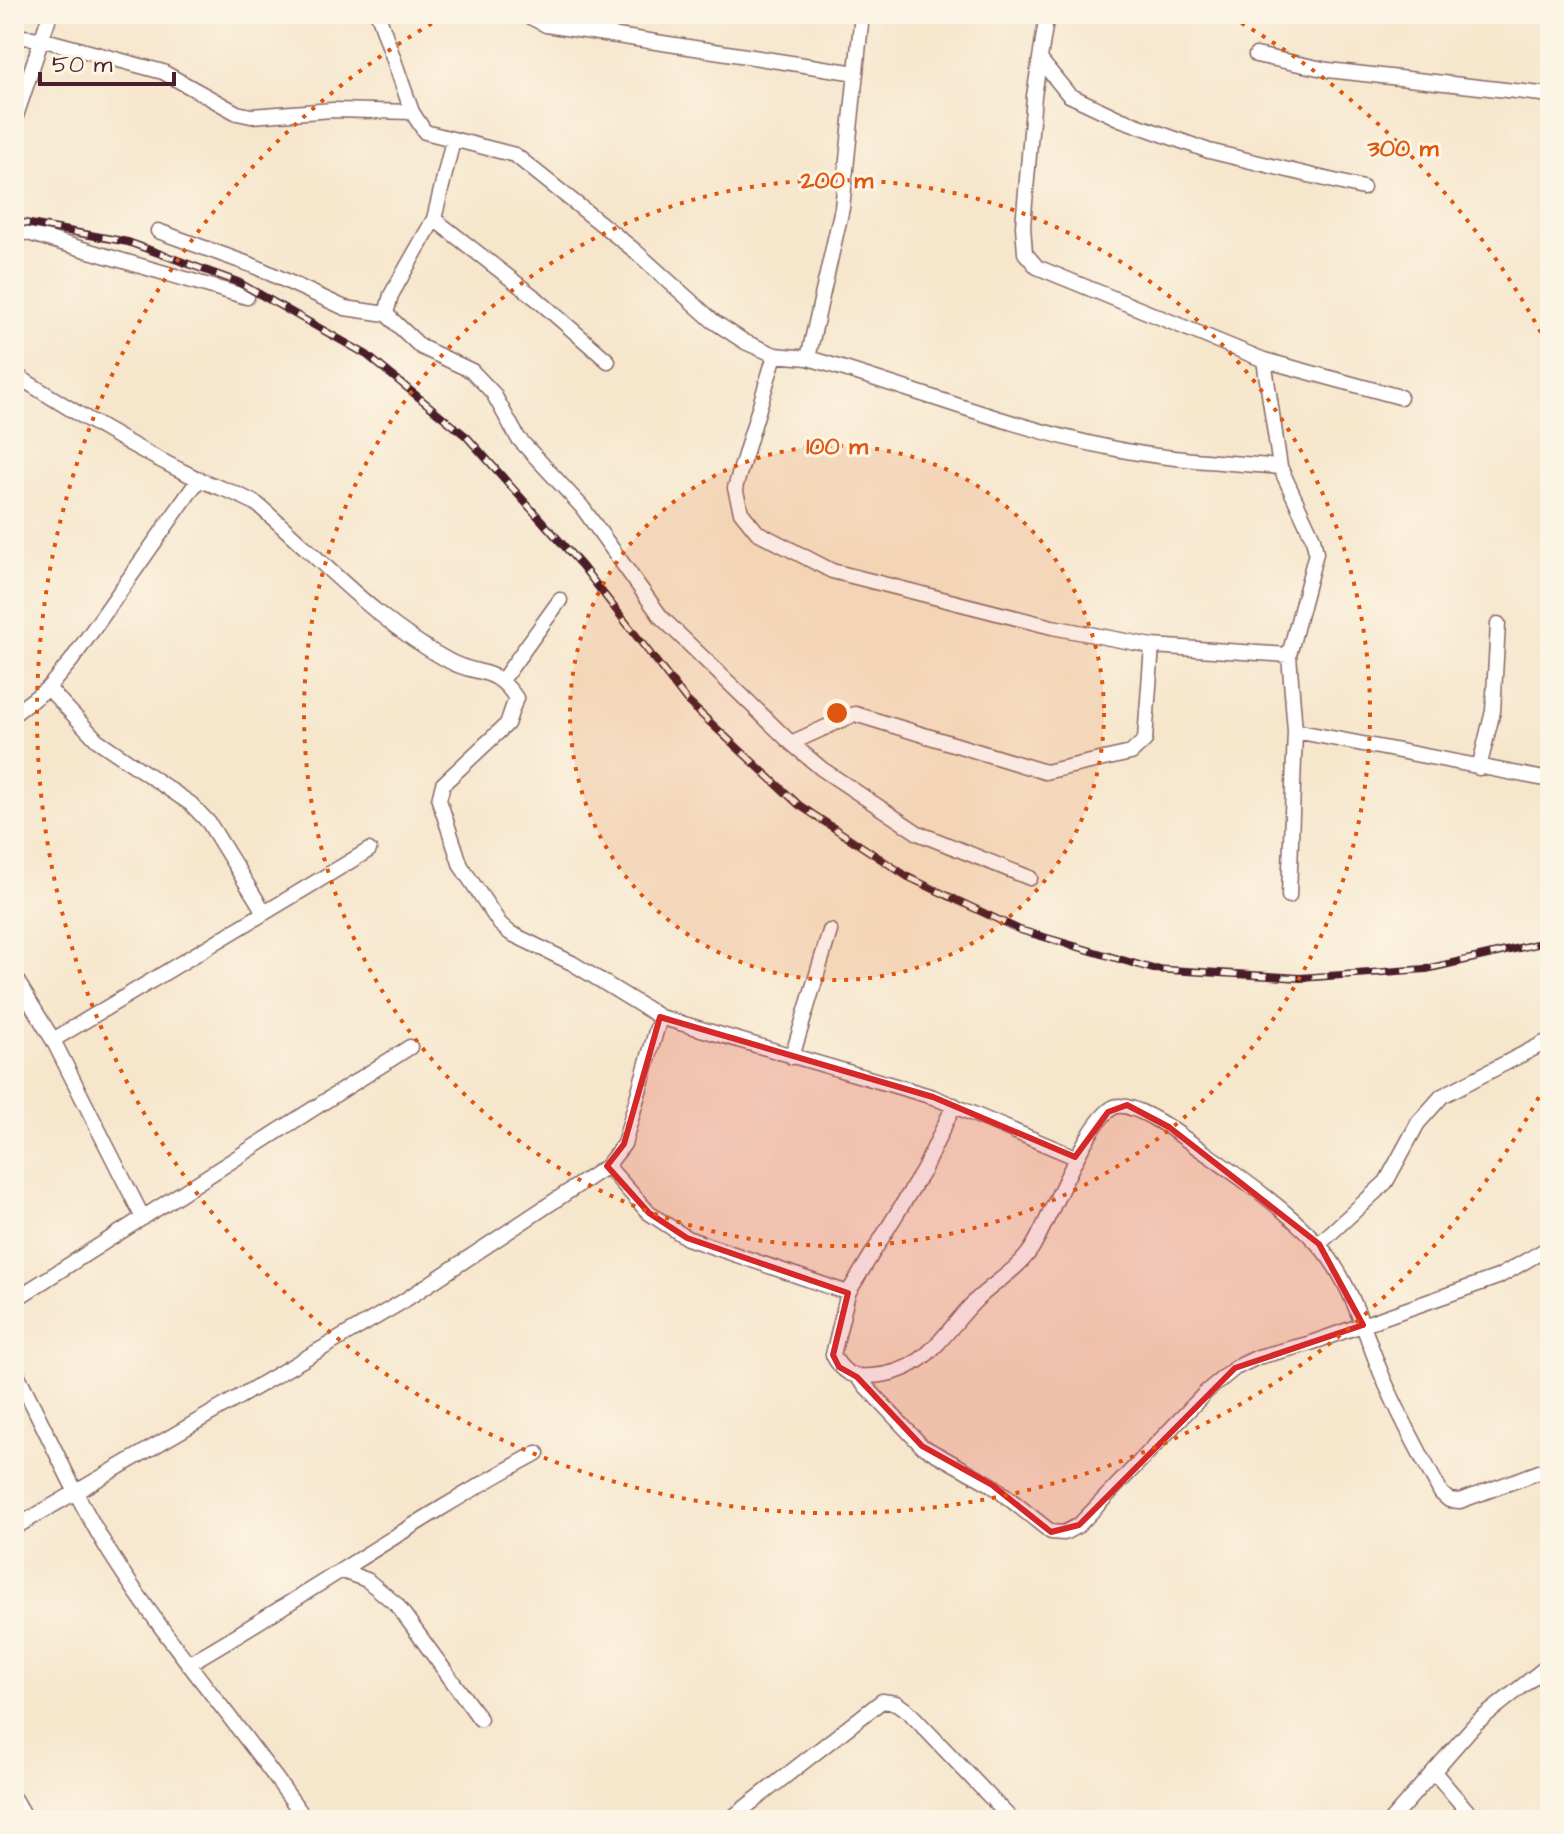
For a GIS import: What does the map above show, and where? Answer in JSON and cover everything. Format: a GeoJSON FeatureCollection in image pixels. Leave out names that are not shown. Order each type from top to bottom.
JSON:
{"type":"FeatureCollection","features":[{"type":"Feature","properties":{"kind":"street"},"geometry":{"type":"LineString","coordinates":[[14,122],[50,14]]}},
{"type":"Feature","properties":{"kind":"street"},"geometry":{"type":"LineString","coordinates":[[378,14],[412,112],[425,132],[496,147],[515,155],[634,250],[713,321],[745,342],[775,355],[808,358],[1108,448],[1280,467]]}},
{"type":"Feature","properties":{"kind":"street"},"geometry":{"type":"LineString","coordinates":[[524,14],[546,25],[856,73]]}},
{"type":"Feature","properties":{"kind":"street"},"geometry":{"type":"LineString","coordinates":[[808,358],[842,208],[862,14]]}},
{"type":"Feature","properties":{"kind":"street"},"geometry":{"type":"LineString","coordinates":[[1047,14],[1042,62],[1034,96],[1024,196],[1025,253],[1037,267],[1264,360],[1400,397]]}},
{"type":"Feature","properties":{"kind":"street"},"geometry":{"type":"LineString","coordinates":[[14,36],[41,39],[163,72],[237,113],[251,116],[333,110],[412,112]]}},
{"type":"Feature","properties":{"kind":"street"},"geometry":{"type":"LineString","coordinates":[[1256,55],[1328,70],[1550,95]]}},
{"type":"Feature","properties":{"kind":"street"},"geometry":{"type":"LineString","coordinates":[[1042,62],[1069,95],[1120,119],[1209,151],[1363,188]]}},
{"type":"Feature","properties":{"kind":"street"},"geometry":{"type":"LineString","coordinates":[[386,314],[391,295],[434,219],[453,140]]}},
{"type":"Feature","properties":{"kind":"street"},"geometry":{"type":"LineString","coordinates":[[434,219],[608,361]]}},
{"type":"Feature","properties":{"kind":"street"},"geometry":{"type":"LineString","coordinates":[[14,229],[247,297]]}},
{"type":"Feature","properties":{"kind":"street"},"geometry":{"type":"LineString","coordinates":[[158,231],[254,266],[345,308],[386,314],[421,347],[472,371],[493,393],[518,438],[582,507],[661,617],[791,743],[822,769],[918,833],[1030,878]]}},
{"type":"Feature","properties":{"kind":"street"},"geometry":{"type":"LineString","coordinates":[[775,355],[735,488],[741,512],[757,532],[832,571],[1052,627],[1152,646],[1289,655]]}},
{"type":"Feature","properties":{"kind":"street"},"geometry":{"type":"LineString","coordinates":[[1264,360],[1280,467],[1313,538],[1316,553],[1289,655],[1295,731],[1289,896]]}},
{"type":"Feature","properties":{"kind":"street"},"geometry":{"type":"LineString","coordinates":[[14,374],[89,422],[199,479],[242,494],[360,598],[450,662],[503,679],[516,698],[507,724],[443,784],[439,800],[461,866],[500,924],[510,933],[572,963],[660,1017],[954,1105],[1075,1157]]}},
{"type":"Feature","properties":{"kind":"street"},"geometry":{"type":"LineString","coordinates":[[14,714],[48,688],[80,649],[199,479]]}},
{"type":"Feature","properties":{"kind":"street"},"geometry":{"type":"LineString","coordinates":[[503,679],[560,600]]}},
{"type":"Feature","properties":{"kind":"street"},"geometry":{"type":"LineString","coordinates":[[1479,768],[1493,711],[1498,624]]}},
{"type":"Feature","properties":{"kind":"street"},"geometry":{"type":"LineString","coordinates":[[791,743],[855,714],[1045,772],[1131,753],[1145,740],[1152,646]]}},
{"type":"Feature","properties":{"kind":"street"},"geometry":{"type":"LineString","coordinates":[[48,688],[97,740],[191,804],[209,823],[264,912]]}},
{"type":"Feature","properties":{"kind":"street"},"geometry":{"type":"LineString","coordinates":[[1295,731],[1550,780]]}},
{"type":"Feature","properties":{"kind":"street"},"geometry":{"type":"LineString","coordinates":[[53,1040],[369,850]]}},
{"type":"Feature","properties":{"kind":"street"},"geometry":{"type":"LineString","coordinates":[[792,1057],[830,931]]}},
{"type":"Feature","properties":{"kind":"street"},"geometry":{"type":"LineString","coordinates":[[14,976],[53,1040],[143,1218]]}},
{"type":"Feature","properties":{"kind":"street"},"geometry":{"type":"LineString","coordinates":[[14,1528],[402,1302],[607,1166],[624,1144],[660,1017]]}},
{"type":"Feature","properties":{"kind":"street"},"geometry":{"type":"LineString","coordinates":[[1319,1244],[1386,1182],[1418,1123],[1442,1096],[1550,1040]]}},
{"type":"Feature","properties":{"kind":"street"},"geometry":{"type":"LineString","coordinates":[[14,1300],[410,1047]]}},
{"type":"Feature","properties":{"kind":"street"},"geometry":{"type":"LineString","coordinates":[[954,1105],[923,1171],[848,1293],[833,1355],[839,1367],[857,1377],[922,1446],[992,1485],[1051,1532],[1064,1533],[1079,1525],[1207,1391],[1235,1368],[1258,1357],[1363,1325],[1498,1277],[1550,1247]]}},
{"type":"Feature","properties":{"kind":"street"},"geometry":{"type":"LineString","coordinates":[[857,1377],[899,1373],[922,1361],[974,1302],[1023,1260],[1060,1194],[1075,1157],[1108,1112],[1115,1106],[1127,1105],[1180,1135],[1283,1212],[1319,1244],[1347,1288],[1408,1430],[1441,1493],[1449,1500],[1460,1501],[1550,1468]]}},
{"type":"Feature","properties":{"kind":"street"},"geometry":{"type":"LineString","coordinates":[[607,1166],[649,1213],[687,1238],[848,1293]]}},
{"type":"Feature","properties":{"kind":"street"},"geometry":{"type":"LineString","coordinates":[[14,1368],[111,1554],[188,1664],[273,1770],[306,1820]]}},
{"type":"Feature","properties":{"kind":"street"},"geometry":{"type":"LineString","coordinates":[[188,1664],[342,1571],[412,1524],[537,1453]]}},
{"type":"Feature","properties":{"kind":"street"},"geometry":{"type":"LineString","coordinates":[[342,1571],[367,1580],[397,1605],[480,1719]]}},
{"type":"Feature","properties":{"kind":"street"},"geometry":{"type":"LineString","coordinates":[[1391,1820],[1476,1723],[1550,1664]]}},
{"type":"Feature","properties":{"kind":"street"},"geometry":{"type":"LineString","coordinates":[[729,1820],[882,1701],[896,1703],[909,1712],[1012,1820]]}},
{"type":"Feature","properties":{"kind":"street"},"geometry":{"type":"LineString","coordinates":[[1434,1772],[1475,1820]]}},
{"type":"Feature","properties":{"kind":"street"},"geometry":{"type":"LineString","coordinates":[[14,1799],[26,1820]]}},
{"type":"Feature","properties":{"kind":"highlighted area"},"geometry":{"type":"Polygon","coordinates":[[[660,1017],[933,1097],[1075,1157],[1108,1112],[1127,1105],[1169,1127],[1319,1244],[1363,1325],[1235,1368],[1079,1525],[1051,1532],[992,1485],[922,1446],[857,1377],[839,1367],[833,1355],[848,1293],[687,1238],[649,1213],[607,1166],[624,1144],[660,1017]]]}},
{"type":"Feature","properties":{"kind":"railway"},"geometry":{"type":"LineString","coordinates":[[14,221],[128,242],[238,282],[367,355],[467,437],[582,566],[686,700],[799,805],[908,877],[1020,930],[1153,969],[1300,978],[1426,969],[1550,941]]}}]}
